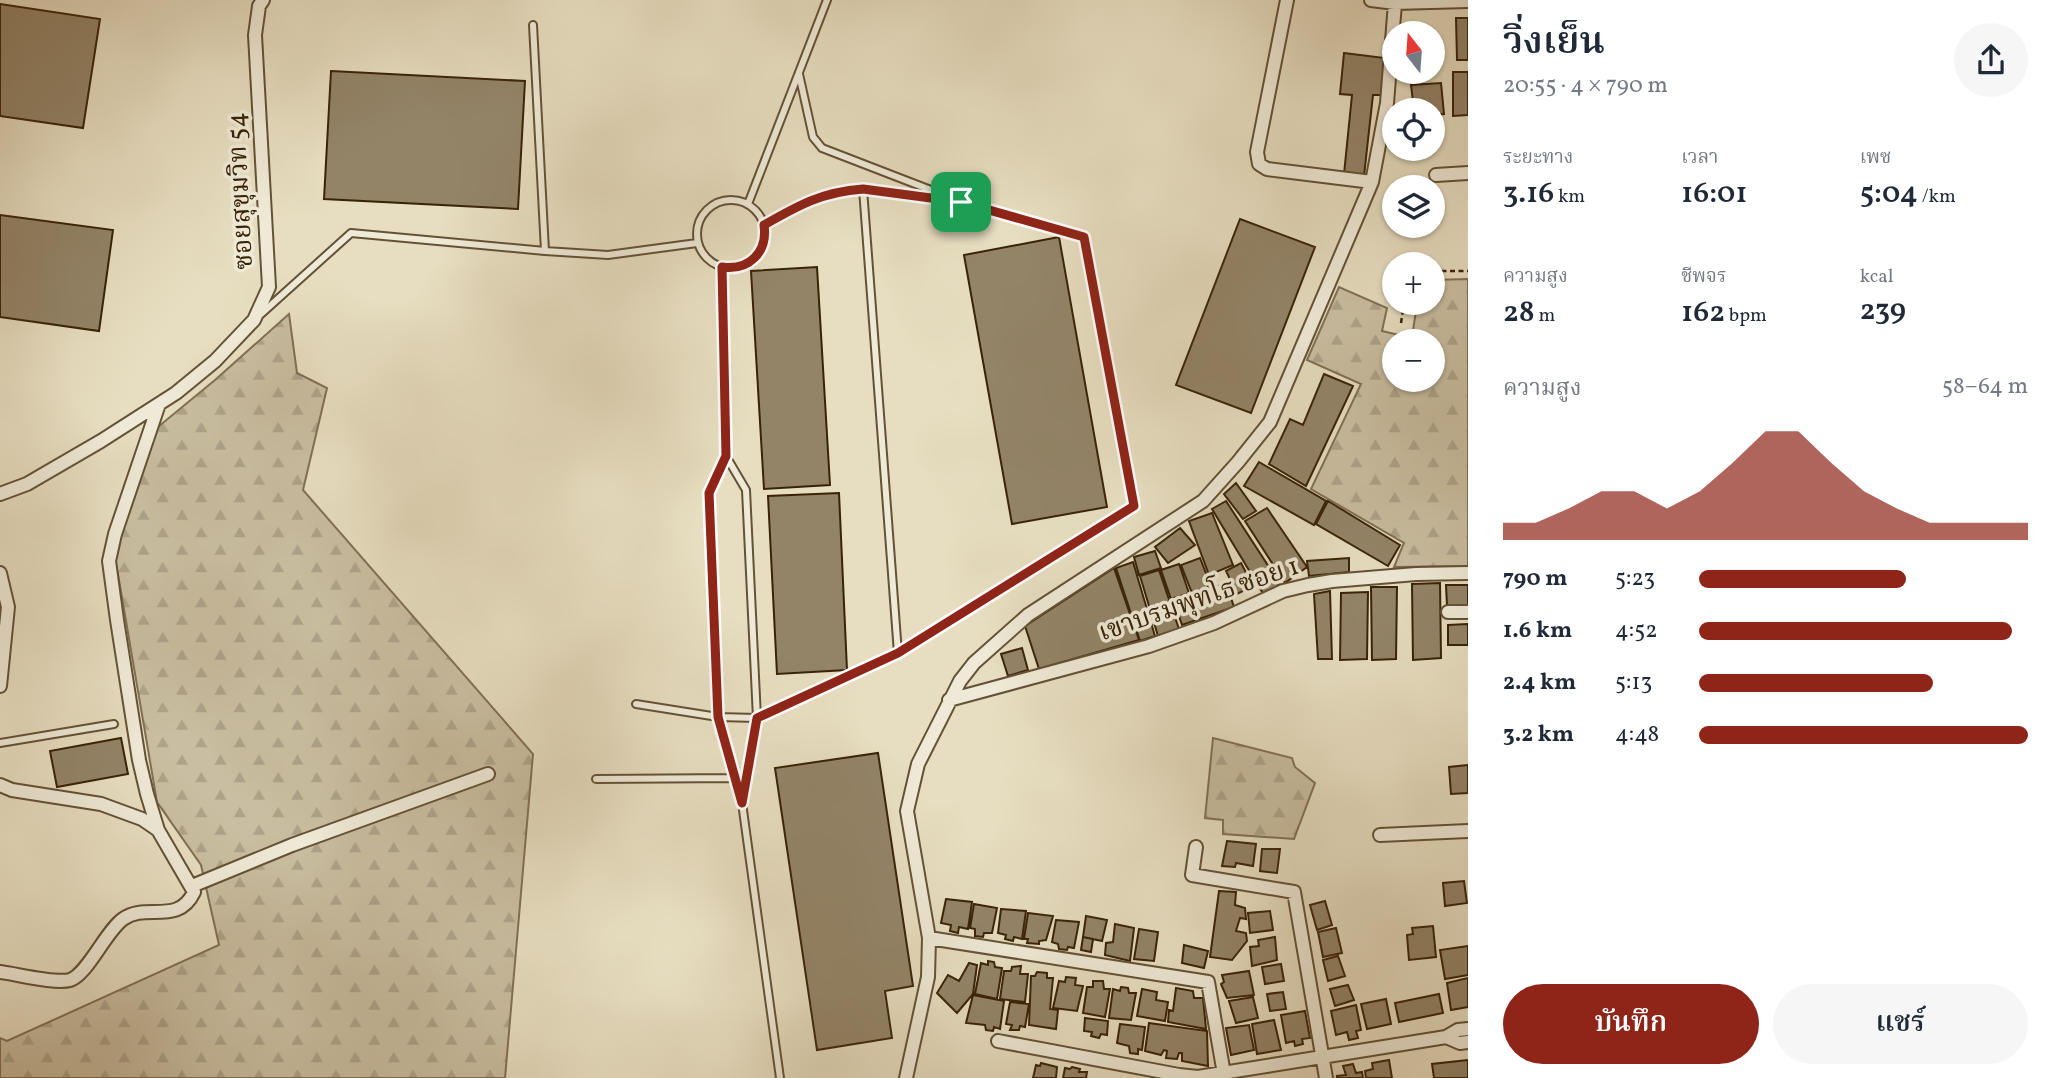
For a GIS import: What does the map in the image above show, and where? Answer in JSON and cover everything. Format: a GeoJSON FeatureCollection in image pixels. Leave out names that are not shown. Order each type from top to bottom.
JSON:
{"type":"FeatureCollection","features":[{"type":"Feature","properties":{"kind":"street","name":"ซอยสุขุมวิท 54"},"geometry":{"type":"LineString","coordinates":[[0,494],[27,484],[101,442],[176,393],[215,361],[254,320],[269,286],[255,35],[259,6],[263,0]]}},
{"type":"Feature","properties":{"kind":"street"},"geometry":{"type":"LineString","coordinates":[[1287,0],[1257,152],[1259,164],[1266,169],[1373,182]]}},
{"type":"Feature","properties":{"kind":"street"},"geometry":{"type":"LineString","coordinates":[[1371,0],[1395,3],[1468,1]]}},
{"type":"Feature","properties":{"kind":"street"},"geometry":{"type":"LineString","coordinates":[[906,1078],[928,977],[929,938],[907,811],[918,764],[949,700],[974,663],[1028,614],[1203,501],[1270,422],[1373,182],[1387,103],[1395,3]]}},
{"type":"Feature","properties":{"kind":"street"},"geometry":{"type":"LineString","coordinates":[[1436,175],[1468,173]]}},
{"type":"Feature","properties":{"kind":"street"},"geometry":{"type":"LineString","coordinates":[[0,972],[54,981],[71,980],[80,973],[125,917],[137,913],[168,913],[180,908],[193,895],[192,886],[158,830],[147,794],[139,760],[109,561],[115,534],[159,404]]}},
{"type":"Feature","properties":{"kind":"street"},"geometry":{"type":"LineString","coordinates":[[0,573],[8,607],[0,686]]}},
{"type":"Feature","properties":{"kind":"street","name":"เขาบรมพุทโธ ซอย 1"},"geometry":{"type":"LineString","coordinates":[[949,700],[1149,646],[1214,623],[1283,591],[1332,581],[1468,573]]}},
{"type":"Feature","properties":{"kind":"street"},"geometry":{"type":"LineString","coordinates":[[1448,612],[1468,612]]}},
{"type":"Feature","properties":{"kind":"street"},"geometry":{"type":"LineString","coordinates":[[192,886],[292,845],[488,774]]}},
{"type":"Feature","properties":{"kind":"street"},"geometry":{"type":"LineString","coordinates":[[0,785],[12,790],[101,804],[142,819],[158,830]]}},
{"type":"Feature","properties":{"kind":"street"},"geometry":{"type":"LineString","coordinates":[[1380,835],[1468,831]]}},
{"type":"Feature","properties":{"kind":"street"},"geometry":{"type":"LineString","coordinates":[[1196,847],[1192,875],[1294,891],[1326,1078]]}},
{"type":"Feature","properties":{"kind":"street"},"geometry":{"type":"LineString","coordinates":[[929,938],[1208,982],[1224,1074]]}},
{"type":"Feature","properties":{"kind":"street"},"geometry":{"type":"LineString","coordinates":[[998,1041],[1179,1076],[1198,1077],[1446,1037],[1468,1028]]}},
{"type":"Feature","properties":{"kind":"street"},"geometry":{"type":"LineString","coordinates":[[1446,1037],[1460,1043],[1468,1042]]}},
{"type":"Feature","properties":{"kind":"lane"},"geometry":{"type":"LineString","coordinates":[[748,204],[827,0]]}},
{"type":"Feature","properties":{"kind":"lane"},"geometry":{"type":"LineString","coordinates":[[533,25],[545,251]]}},
{"type":"Feature","properties":{"kind":"lane"},"geometry":{"type":"LineString","coordinates":[[636,704],[718,717],[757,718],[898,653],[1134,506],[1084,237],[961,202],[822,148],[813,137],[799,74]]}},
{"type":"Feature","properties":{"kind":"lane"},"geometry":{"type":"LineString","coordinates":[[764,225],[807,201],[846,190],[863,189],[961,202]]}},
{"type":"Feature","properties":{"kind":"lane"},"geometry":{"type":"LineString","coordinates":[[863,189],[898,653]]}},
{"type":"Feature","properties":{"kind":"lane"},"geometry":{"type":"LineString","coordinates":[[731,199],[748,204],[761,216],[764,225],[764,243],[755,258],[740,267],[722,267],[706,258],[697,243],[697,225],[701,217],[713,204],[731,199]]}},
{"type":"Feature","properties":{"kind":"lane"},"geometry":{"type":"LineString","coordinates":[[254,320],[351,233],[608,255],[697,243]]}},
{"type":"Feature","properties":{"kind":"lane"},"geometry":{"type":"LineString","coordinates":[[722,267],[726,456],[709,493],[718,717],[742,803],[780,1078]]}},
{"type":"Feature","properties":{"kind":"lane"},"geometry":{"type":"LineString","coordinates":[[726,456],[746,490],[757,718],[742,803]]}},
{"type":"Feature","properties":{"kind":"lane"},"geometry":{"type":"LineString","coordinates":[[0,743],[114,724]]}},
{"type":"Feature","properties":{"kind":"lane"},"geometry":{"type":"LineString","coordinates":[[596,779],[735,778]]}},
{"type":"Feature","properties":{"kind":"path"},"geometry":{"type":"LineString","coordinates":[[1445,271],[1468,271]]}},
{"type":"Feature","properties":{"kind":"path"},"geometry":{"type":"LineString","coordinates":[[1401,323],[1402,315]]}},
{"type":"Feature","properties":{"kind":"green space"},"geometry":{"type":"Polygon","coordinates":[[[1468,279],[1468,566],[1394,567],[1404,543],[1311,489],[1361,384],[1307,360],[1339,287],[1382,306],[1382,315],[1385,315],[1382,329],[1382,392],[1445,392],[1445,329],[1413,329],[1415,315],[1445,315],[1445,280],[1468,279]]]}},
{"type":"Feature","properties":{"kind":"green space"},"geometry":{"type":"Polygon","coordinates":[[[289,314],[297,373],[327,388],[303,490],[533,754],[505,1078],[0,1078],[0,1038],[7,1041],[219,945],[201,865],[157,802],[115,557],[153,431],[289,314]]]}},
{"type":"Feature","properties":{"kind":"green space"},"geometry":{"type":"Polygon","coordinates":[[[1213,738],[1292,758],[1295,767],[1315,783],[1294,839],[1223,834],[1223,820],[1205,818],[1213,738]]]}},
{"type":"Feature","properties":{"kind":"building"},"geometry":{"type":"Polygon","coordinates":[[[0,4],[100,19],[83,128],[0,116],[0,4]]]}},
{"type":"Feature","properties":{"kind":"building"},"geometry":{"type":"Polygon","coordinates":[[[1456,18],[1468,18],[1468,60],[1457,60],[1456,18]]]}},
{"type":"Feature","properties":{"kind":"building"},"geometry":{"type":"Polygon","coordinates":[[[1344,53],[1382,58],[1381,95],[1373,95],[1364,176],[1344,174],[1352,95],[1340,94],[1344,53]]]}},
{"type":"Feature","properties":{"kind":"building"},"geometry":{"type":"Polygon","coordinates":[[[331,71],[525,81],[518,209],[324,199],[331,71]]]}},
{"type":"Feature","properties":{"kind":"building"},"geometry":{"type":"Polygon","coordinates":[[[1453,72],[1468,72],[1468,115],[1453,116],[1453,72]]]}},
{"type":"Feature","properties":{"kind":"building"},"geometry":{"type":"Polygon","coordinates":[[[1441,84],[1442,98],[1413,98],[1411,85],[1441,84]]]}},
{"type":"Feature","properties":{"kind":"building"},"geometry":{"type":"Polygon","coordinates":[[[0,215],[113,230],[99,331],[0,317],[0,215]]]}},
{"type":"Feature","properties":{"kind":"building"},"geometry":{"type":"Polygon","coordinates":[[[1240,219],[1315,247],[1251,413],[1176,385],[1240,219]]]}},
{"type":"Feature","properties":{"kind":"building"},"geometry":{"type":"Polygon","coordinates":[[[1059,237],[1107,507],[1012,524],[964,255],[1059,237]]]}},
{"type":"Feature","properties":{"kind":"building"},"geometry":{"type":"Polygon","coordinates":[[[817,267],[830,485],[764,489],[751,271],[817,267]]]}},
{"type":"Feature","properties":{"kind":"building"},"geometry":{"type":"Polygon","coordinates":[[[1324,374],[1353,386],[1306,486],[1269,464],[1290,419],[1303,425],[1324,374]]]}},
{"type":"Feature","properties":{"kind":"building"},"geometry":{"type":"Polygon","coordinates":[[[1259,462],[1326,501],[1314,525],[1244,486],[1259,462]]]}},
{"type":"Feature","properties":{"kind":"building"},"geometry":{"type":"Polygon","coordinates":[[[1236,483],[1256,511],[1243,519],[1224,494],[1236,483]]]}},
{"type":"Feature","properties":{"kind":"building"},"geometry":{"type":"Polygon","coordinates":[[[839,493],[847,670],[777,674],[768,496],[839,493]]]}},
{"type":"Feature","properties":{"kind":"building"},"geometry":{"type":"Polygon","coordinates":[[[1226,501],[1280,584],[1264,595],[1212,509],[1226,501]]]}},
{"type":"Feature","properties":{"kind":"building"},"geometry":{"type":"Polygon","coordinates":[[[1328,501],[1400,545],[1388,566],[1316,524],[1328,501]]]}},
{"type":"Feature","properties":{"kind":"building"},"geometry":{"type":"Polygon","coordinates":[[[1267,508],[1307,567],[1285,583],[1245,521],[1267,508]]]}},
{"type":"Feature","properties":{"kind":"building"},"geometry":{"type":"Polygon","coordinates":[[[1212,513],[1233,565],[1209,575],[1189,521],[1212,513]]]}},
{"type":"Feature","properties":{"kind":"building"},"geometry":{"type":"Polygon","coordinates":[[[1180,528],[1195,545],[1168,563],[1155,547],[1180,528]]]}},
{"type":"Feature","properties":{"kind":"building"},"geometry":{"type":"Polygon","coordinates":[[[1155,551],[1161,568],[1139,575],[1134,557],[1155,551]]]}},
{"type":"Feature","properties":{"kind":"building"},"geometry":{"type":"Polygon","coordinates":[[[1200,558],[1211,586],[1192,593],[1181,565],[1200,558]]]}},
{"type":"Feature","properties":{"kind":"building"},"geometry":{"type":"Polygon","coordinates":[[[1349,558],[1349,572],[1309,576],[1307,561],[1349,558]]]}},
{"type":"Feature","properties":{"kind":"building"},"geometry":{"type":"Polygon","coordinates":[[[1133,562],[1155,636],[1140,641],[1116,568],[1133,562]]]}},
{"type":"Feature","properties":{"kind":"building"},"geometry":{"type":"Polygon","coordinates":[[[1241,563],[1253,586],[1237,594],[1226,571],[1241,563]]]}},
{"type":"Feature","properties":{"kind":"building"},"geometry":{"type":"Polygon","coordinates":[[[1179,564],[1189,593],[1171,599],[1161,570],[1179,564]]]}},
{"type":"Feature","properties":{"kind":"building"},"geometry":{"type":"Polygon","coordinates":[[[1114,568],[1139,640],[1039,669],[1025,626],[1114,568]]]}},
{"type":"Feature","properties":{"kind":"building"},"geometry":{"type":"Polygon","coordinates":[[[1159,570],[1179,629],[1158,636],[1140,576],[1159,570]]]}},
{"type":"Feature","properties":{"kind":"building"},"geometry":{"type":"Polygon","coordinates":[[[1226,583],[1234,607],[1182,625],[1174,601],[1226,583]]]}},
{"type":"Feature","properties":{"kind":"building"},"geometry":{"type":"Polygon","coordinates":[[[1440,583],[1441,658],[1413,660],[1412,584],[1440,583]]]}},
{"type":"Feature","properties":{"kind":"building"},"geometry":{"type":"Polygon","coordinates":[[[1446,585],[1468,585],[1468,606],[1447,606],[1446,585]]]}},
{"type":"Feature","properties":{"kind":"building"},"geometry":{"type":"Polygon","coordinates":[[[1371,587],[1397,587],[1396,659],[1372,660],[1371,587]]]}},
{"type":"Feature","properties":{"kind":"building"},"geometry":{"type":"Polygon","coordinates":[[[1330,591],[1332,659],[1318,659],[1314,594],[1330,591]]]}},
{"type":"Feature","properties":{"kind":"building"},"geometry":{"type":"Polygon","coordinates":[[[1368,592],[1367,659],[1340,660],[1341,593],[1368,592]]]}},
{"type":"Feature","properties":{"kind":"building"},"geometry":{"type":"Polygon","coordinates":[[[1468,624],[1468,645],[1448,645],[1448,625],[1468,624]]]}},
{"type":"Feature","properties":{"kind":"building"},"geometry":{"type":"Polygon","coordinates":[[[1022,648],[1028,670],[1008,676],[1001,654],[1022,648]]]}},
{"type":"Feature","properties":{"kind":"building"},"geometry":{"type":"Polygon","coordinates":[[[121,738],[128,774],[57,787],[50,751],[121,738]]]}},
{"type":"Feature","properties":{"kind":"building"},"geometry":{"type":"Polygon","coordinates":[[[878,753],[913,986],[885,991],[892,1038],[817,1050],[775,768],[878,753]]]}},
{"type":"Feature","properties":{"kind":"building"},"geometry":{"type":"Polygon","coordinates":[[[1468,765],[1468,793],[1451,794],[1449,767],[1468,765]]]}},
{"type":"Feature","properties":{"kind":"building"},"geometry":{"type":"Polygon","coordinates":[[[1227,841],[1256,844],[1253,866],[1236,863],[1235,867],[1222,866],[1227,841]]]}},
{"type":"Feature","properties":{"kind":"building"},"geometry":{"type":"Polygon","coordinates":[[[1262,849],[1280,849],[1277,873],[1260,871],[1262,849]]]}},
{"type":"Feature","properties":{"kind":"building"},"geometry":{"type":"Polygon","coordinates":[[[1464,881],[1467,903],[1445,906],[1443,883],[1464,881]]]}},
{"type":"Feature","properties":{"kind":"building"},"geometry":{"type":"Polygon","coordinates":[[[1219,891],[1236,892],[1235,905],[1245,908],[1246,919],[1240,918],[1236,931],[1246,933],[1247,941],[1232,960],[1210,957],[1219,891]]]}},
{"type":"Feature","properties":{"kind":"building"},"geometry":{"type":"Polygon","coordinates":[[[946,899],[972,902],[968,929],[959,927],[958,933],[950,931],[951,925],[941,923],[946,899]]]}},
{"type":"Feature","properties":{"kind":"building"},"geometry":{"type":"Polygon","coordinates":[[[1325,901],[1332,925],[1317,930],[1310,905],[1325,901]]]}},
{"type":"Feature","properties":{"kind":"building"},"geometry":{"type":"Polygon","coordinates":[[[974,904],[997,908],[992,933],[984,933],[983,937],[975,936],[975,929],[970,928],[974,904]]]}},
{"type":"Feature","properties":{"kind":"building"},"geometry":{"type":"Polygon","coordinates":[[[1001,909],[1026,911],[1022,939],[1005,939],[1006,935],[998,933],[1001,909]]]}},
{"type":"Feature","properties":{"kind":"building"},"geometry":{"type":"Polygon","coordinates":[[[1270,911],[1273,930],[1250,933],[1248,913],[1270,911]]]}},
{"type":"Feature","properties":{"kind":"building"},"geometry":{"type":"Polygon","coordinates":[[[1028,913],[1053,916],[1046,940],[1039,941],[1039,944],[1027,943],[1028,939],[1024,939],[1028,913]]]}},
{"type":"Feature","properties":{"kind":"building"},"geometry":{"type":"Polygon","coordinates":[[[1086,916],[1107,920],[1102,941],[1083,937],[1086,916]]]}},
{"type":"Feature","properties":{"kind":"building"},"geometry":{"type":"Polygon","coordinates":[[[1056,920],[1079,922],[1074,948],[1059,949],[1058,944],[1052,942],[1056,920]]]}},
{"type":"Feature","properties":{"kind":"building"},"geometry":{"type":"Polygon","coordinates":[[[1115,924],[1134,928],[1130,961],[1105,955],[1106,943],[1113,942],[1115,924]]]}},
{"type":"Feature","properties":{"kind":"building"},"geometry":{"type":"Polygon","coordinates":[[[1433,926],[1436,957],[1409,960],[1407,935],[1413,934],[1412,928],[1433,926]]]}},
{"type":"Feature","properties":{"kind":"building"},"geometry":{"type":"Polygon","coordinates":[[[1336,928],[1342,953],[1323,957],[1318,932],[1336,928]]]}},
{"type":"Feature","properties":{"kind":"building"},"geometry":{"type":"Polygon","coordinates":[[[1139,929],[1158,932],[1154,961],[1134,959],[1139,929]]]}},
{"type":"Feature","properties":{"kind":"building"},"geometry":{"type":"Polygon","coordinates":[[[1083,937],[1093,939],[1091,952],[1081,950],[1083,937]]]}},
{"type":"Feature","properties":{"kind":"building"},"geometry":{"type":"Polygon","coordinates":[[[1275,937],[1277,960],[1252,966],[1250,947],[1259,946],[1258,940],[1275,937]]]}},
{"type":"Feature","properties":{"kind":"building"},"geometry":{"type":"Polygon","coordinates":[[[1184,945],[1208,951],[1204,968],[1182,963],[1184,945]]]}},
{"type":"Feature","properties":{"kind":"building"},"geometry":{"type":"Polygon","coordinates":[[[1468,946],[1468,975],[1445,979],[1440,950],[1468,946]]]}},
{"type":"Feature","properties":{"kind":"building"},"geometry":{"type":"Polygon","coordinates":[[[1338,956],[1345,976],[1328,981],[1323,960],[1338,956]]]}},
{"type":"Feature","properties":{"kind":"building"},"geometry":{"type":"Polygon","coordinates":[[[988,961],[994,962],[995,967],[1002,968],[997,999],[975,994],[981,963],[988,965],[988,961]]]}},
{"type":"Feature","properties":{"kind":"building"},"geometry":{"type":"Polygon","coordinates":[[[969,963],[977,965],[973,994],[957,1013],[937,993],[948,975],[959,981],[969,963]]]}},
{"type":"Feature","properties":{"kind":"building"},"geometry":{"type":"Polygon","coordinates":[[[1281,964],[1284,981],[1265,984],[1262,967],[1281,964]]]}},
{"type":"Feature","properties":{"kind":"building"},"geometry":{"type":"Polygon","coordinates":[[[1021,966],[1020,974],[1028,974],[1025,1002],[1000,999],[1004,971],[1021,966]]]}},
{"type":"Feature","properties":{"kind":"building"},"geometry":{"type":"Polygon","coordinates":[[[1249,971],[1254,995],[1227,998],[1221,984],[1224,982],[1222,975],[1249,971]]]}},
{"type":"Feature","properties":{"kind":"building"},"geometry":{"type":"Polygon","coordinates":[[[1037,972],[1047,973],[1047,978],[1053,978],[1050,1009],[1058,1010],[1056,1029],[1029,1025],[1031,976],[1035,976],[1037,972]]]}},
{"type":"Feature","properties":{"kind":"building"},"geometry":{"type":"Polygon","coordinates":[[[1066,977],[1076,978],[1075,985],[1083,986],[1077,1011],[1053,1008],[1059,981],[1065,982],[1066,977]]]}},
{"type":"Feature","properties":{"kind":"building"},"geometry":{"type":"Polygon","coordinates":[[[1468,978],[1468,1007],[1451,1010],[1447,983],[1468,978]]]}},
{"type":"Feature","properties":{"kind":"building"},"geometry":{"type":"Polygon","coordinates":[[[1093,981],[1103,981],[1104,989],[1110,989],[1105,1017],[1083,1013],[1087,987],[1093,987],[1093,981]]]}},
{"type":"Feature","properties":{"kind":"building"},"geometry":{"type":"Polygon","coordinates":[[[1348,985],[1354,1000],[1335,1006],[1330,989],[1348,985]]]}},
{"type":"Feature","properties":{"kind":"building"},"geometry":{"type":"Polygon","coordinates":[[[1121,987],[1128,988],[1129,993],[1136,993],[1131,1020],[1109,1018],[1113,989],[1120,991],[1121,987]]]}},
{"type":"Feature","properties":{"kind":"building"},"geometry":{"type":"Polygon","coordinates":[[[1176,988],[1193,991],[1194,998],[1203,998],[1206,1029],[1168,1022],[1169,1010],[1173,1011],[1176,988]]]}},
{"type":"Feature","properties":{"kind":"building"},"geometry":{"type":"Polygon","coordinates":[[[1142,989],[1157,992],[1156,1000],[1168,1002],[1165,1021],[1137,1016],[1142,989]]]}},
{"type":"Feature","properties":{"kind":"building"},"geometry":{"type":"Polygon","coordinates":[[[1283,992],[1286,1009],[1270,1011],[1267,994],[1283,992]]]}},
{"type":"Feature","properties":{"kind":"building"},"geometry":{"type":"Polygon","coordinates":[[[1439,994],[1443,1013],[1399,1022],[1395,1003],[1439,994]]]}},
{"type":"Feature","properties":{"kind":"building"},"geometry":{"type":"Polygon","coordinates":[[[973,995],[1004,1001],[1000,1029],[994,1027],[993,1031],[986,1030],[985,1025],[966,1023],[973,995]]]}},
{"type":"Feature","properties":{"kind":"building"},"geometry":{"type":"Polygon","coordinates":[[[1253,997],[1258,1018],[1236,1023],[1229,1001],[1253,997]]]}},
{"type":"Feature","properties":{"kind":"building"},"geometry":{"type":"Polygon","coordinates":[[[1386,999],[1391,1024],[1367,1029],[1361,1004],[1386,999]]]}},
{"type":"Feature","properties":{"kind":"building"},"geometry":{"type":"Polygon","coordinates":[[[1010,1002],[1029,1004],[1025,1027],[1020,1026],[1019,1030],[1010,1030],[1012,1025],[1006,1024],[1010,1002]]]}},
{"type":"Feature","properties":{"kind":"building"},"geometry":{"type":"Polygon","coordinates":[[[1356,1005],[1361,1030],[1356,1031],[1358,1038],[1349,1040],[1347,1032],[1336,1035],[1331,1011],[1356,1005]]]}},
{"type":"Feature","properties":{"kind":"building"},"geometry":{"type":"Polygon","coordinates":[[[1305,1011],[1310,1038],[1302,1039],[1303,1044],[1295,1046],[1294,1041],[1286,1043],[1281,1015],[1305,1011]]]}},
{"type":"Feature","properties":{"kind":"building"},"geometry":{"type":"Polygon","coordinates":[[[1085,1018],[1108,1021],[1107,1035],[1101,1034],[1099,1038],[1091,1036],[1092,1032],[1084,1031],[1085,1018]]]}},
{"type":"Feature","properties":{"kind":"building"},"geometry":{"type":"Polygon","coordinates":[[[1274,1020],[1281,1050],[1257,1054],[1252,1024],[1274,1020]]]}},
{"type":"Feature","properties":{"kind":"building"},"geometry":{"type":"Polygon","coordinates":[[[1149,1023],[1207,1031],[1208,1066],[1182,1061],[1182,1053],[1179,1053],[1177,1059],[1166,1058],[1167,1051],[1164,1050],[1161,1055],[1145,1051],[1149,1023]]]}},
{"type":"Feature","properties":{"kind":"building"},"geometry":{"type":"Polygon","coordinates":[[[1120,1024],[1145,1027],[1142,1050],[1138,1049],[1138,1054],[1130,1053],[1129,1046],[1117,1043],[1120,1024]]]}},
{"type":"Feature","properties":{"kind":"building"},"geometry":{"type":"Polygon","coordinates":[[[1249,1025],[1254,1050],[1231,1055],[1226,1028],[1249,1025]]]}},
{"type":"Feature","properties":{"kind":"building"},"geometry":{"type":"Polygon","coordinates":[[[1389,1060],[1392,1078],[1366,1078],[1365,1071],[1373,1069],[1372,1063],[1389,1060]]]}},
{"type":"Feature","properties":{"kind":"building"},"geometry":{"type":"Polygon","coordinates":[[[1468,1060],[1468,1078],[1434,1078],[1432,1064],[1468,1060]]]}},
{"type":"Feature","properties":{"kind":"building"},"geometry":{"type":"Polygon","coordinates":[[[1041,1063],[1057,1067],[1056,1078],[1033,1078],[1036,1065],[1040,1066],[1041,1063]]]}},
{"type":"Feature","properties":{"kind":"building"},"geometry":{"type":"Polygon","coordinates":[[[1353,1064],[1356,1073],[1362,1072],[1363,1078],[1337,1078],[1346,1075],[1343,1066],[1353,1064]]]}},
{"type":"Feature","properties":{"kind":"building"},"geometry":{"type":"Polygon","coordinates":[[[1065,1068],[1080,1069],[1079,1072],[1087,1072],[1086,1078],[1063,1078],[1065,1068]]]}},
{"type":"Feature","properties":{"kind":"route"},"geometry":{"type":"LineString","coordinates":[[863,189],[961,202],[1084,237],[1134,506],[898,653],[757,718],[742,803],[718,717],[709,493],[726,456],[722,267],[748,264],[761,251],[764,225],[807,201],[828,194],[863,189]]}}]}
